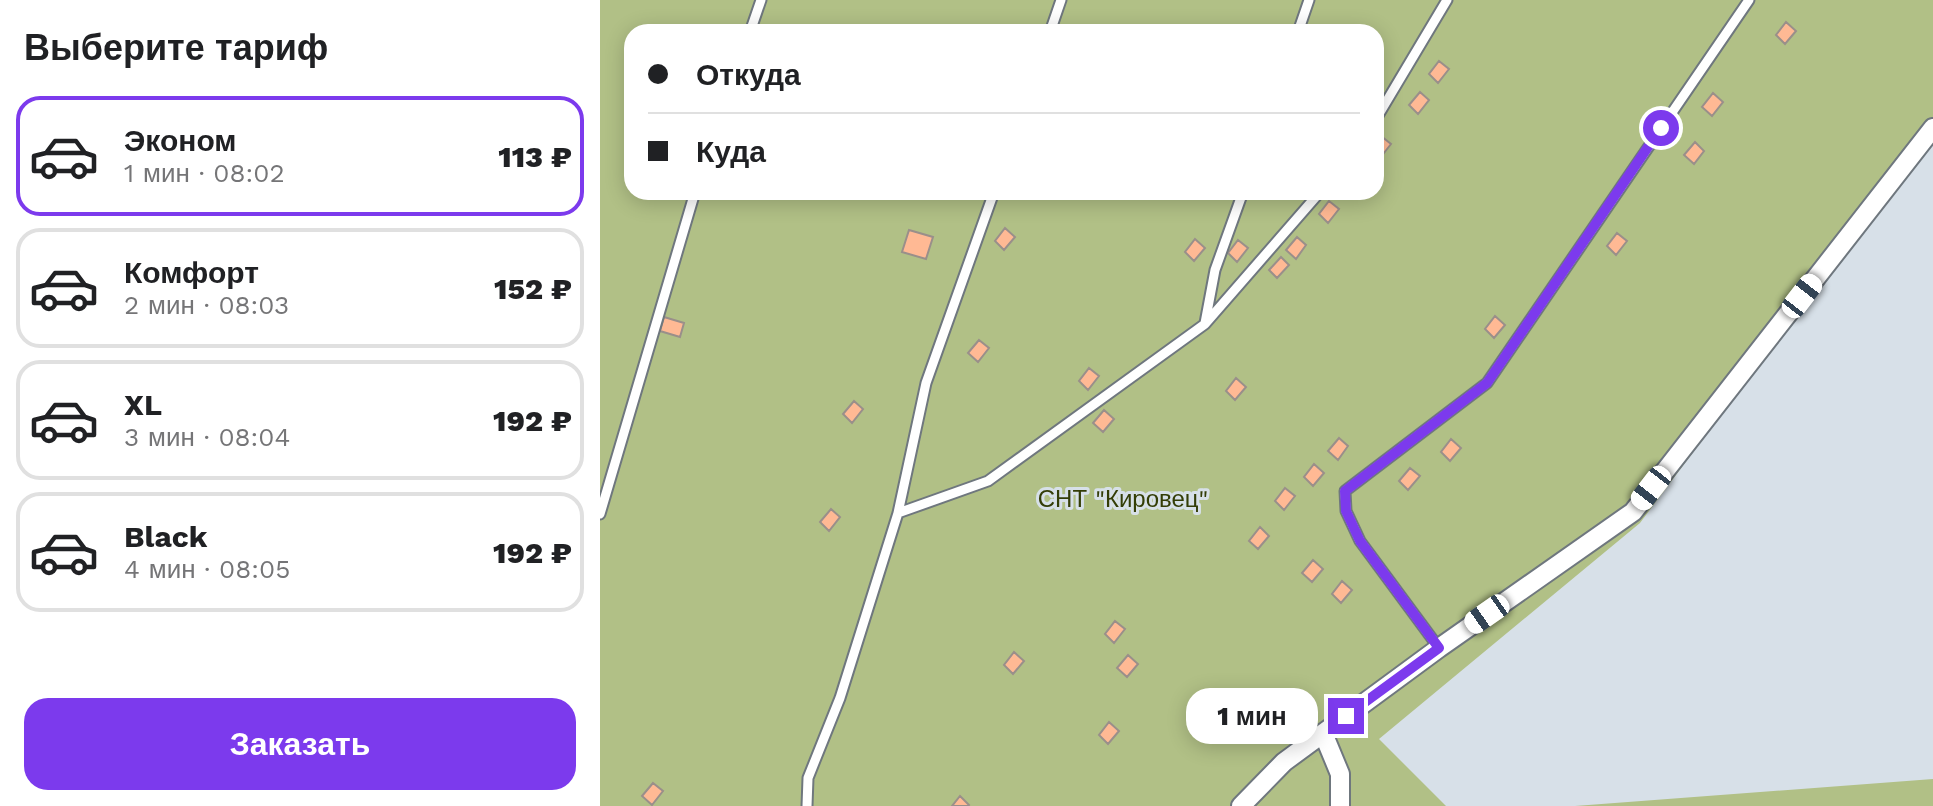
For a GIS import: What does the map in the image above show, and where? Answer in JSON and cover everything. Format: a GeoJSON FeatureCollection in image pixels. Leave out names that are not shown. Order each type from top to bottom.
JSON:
{"type":"FeatureCollection","features":[{"type":"Feature","properties":{"kind":"street"},"geometry":{"type":"LineString","coordinates":[[1241,806],[1284,762],[1439,648],[1633,512],[1933,128]]}},
{"type":"Feature","properties":{"kind":"street"},"geometry":{"type":"LineString","coordinates":[[1323,733],[1340,774],[1340,806]]}},
{"type":"Feature","properties":{"kind":"lane"},"geometry":{"type":"LineString","coordinates":[[753,24],[761,0]]}},
{"type":"Feature","properties":{"kind":"lane"},"geometry":{"type":"LineString","coordinates":[[1053,24],[1061,0]]}},
{"type":"Feature","properties":{"kind":"lane"},"geometry":{"type":"LineString","coordinates":[[1301,24],[1309,0]]}},
{"type":"Feature","properties":{"kind":"lane"},"geometry":{"type":"LineString","coordinates":[[1384,106],[1447,0]]}},
{"type":"Feature","properties":{"kind":"lane"},"geometry":{"type":"LineString","coordinates":[[1439,648],[1360,541],[1346,511],[1345,491],[1487,383],[1749,0]]}},
{"type":"Feature","properties":{"kind":"lane"},"geometry":{"type":"LineString","coordinates":[[600,514],[693,200]]}},
{"type":"Feature","properties":{"kind":"lane"},"geometry":{"type":"LineString","coordinates":[[807,806],[808,778],[840,698],[898,513],[926,383],[991,200]]}},
{"type":"Feature","properties":{"kind":"lane"},"geometry":{"type":"LineString","coordinates":[[1205,324],[1215,270],[1240,200]]}},
{"type":"Feature","properties":{"kind":"lane"},"geometry":{"type":"LineString","coordinates":[[898,513],[988,481],[1205,324],[1313,200]]}},
{"type":"Feature","properties":{"kind":"green space","name":"СНТ \"Кировец\""},"geometry":{"type":"Polygon","coordinates":[[[600,0],[1933,0],[1933,132],[1640,523],[1379,739],[1446,806],[600,806],[600,0]]]}},
{"type":"Feature","properties":{"kind":"green space"},"geometry":{"type":"Polygon","coordinates":[[[1933,779],[1933,806],[1575,806],[1933,779]]]}},
{"type":"Feature","properties":{"kind":"building"},"geometry":{"type":"Polygon","coordinates":[[[1786,22],[1796,31],[1785,44],[1776,35],[1786,22]]]}},
{"type":"Feature","properties":{"kind":"building"},"geometry":{"type":"Polygon","coordinates":[[[1439,61],[1449,69],[1438,83],[1429,74],[1439,61]]]}},
{"type":"Feature","properties":{"kind":"building"},"geometry":{"type":"Polygon","coordinates":[[[1420,92],[1429,100],[1418,114],[1409,105],[1420,92]]]}},
{"type":"Feature","properties":{"kind":"building"},"geometry":{"type":"Polygon","coordinates":[[[1713,93],[1723,102],[1712,116],[1702,107],[1713,93]]]}},
{"type":"Feature","properties":{"kind":"building"},"geometry":{"type":"Polygon","coordinates":[[[1384,138],[1391,144],[1384,153],[1384,138]]]}},
{"type":"Feature","properties":{"kind":"building"},"geometry":{"type":"Polygon","coordinates":[[[1695,142],[1704,151],[1694,164],[1684,155],[1695,142]]]}},
{"type":"Feature","properties":{"kind":"building"},"geometry":{"type":"Polygon","coordinates":[[[1329,201],[1339,209],[1328,223],[1319,214],[1329,201]]]}},
{"type":"Feature","properties":{"kind":"building"},"geometry":{"type":"Polygon","coordinates":[[[1005,228],[1015,237],[1004,250],[995,241],[1005,228]]]}},
{"type":"Feature","properties":{"kind":"building"},"geometry":{"type":"Polygon","coordinates":[[[909,230],[933,237],[926,259],[902,252],[909,230]]]}},
{"type":"Feature","properties":{"kind":"building"},"geometry":{"type":"Polygon","coordinates":[[[1617,233],[1627,241],[1616,255],[1607,246],[1617,233]]]}},
{"type":"Feature","properties":{"kind":"building"},"geometry":{"type":"Polygon","coordinates":[[[1297,237],[1306,245],[1296,259],[1286,250],[1297,237]]]}},
{"type":"Feature","properties":{"kind":"building"},"geometry":{"type":"Polygon","coordinates":[[[1195,239],[1205,248],[1194,261],[1185,252],[1195,239]]]}},
{"type":"Feature","properties":{"kind":"building"},"geometry":{"type":"Polygon","coordinates":[[[1238,240],[1248,248],[1237,262],[1228,253],[1238,240]]]}},
{"type":"Feature","properties":{"kind":"building"},"geometry":{"type":"Polygon","coordinates":[[[1281,257],[1289,265],[1277,278],[1269,270],[1281,257]]]}},
{"type":"Feature","properties":{"kind":"building"},"geometry":{"type":"Polygon","coordinates":[[[1495,316],[1505,325],[1494,338],[1485,329],[1495,316]]]}},
{"type":"Feature","properties":{"kind":"building"},"geometry":{"type":"Polygon","coordinates":[[[664,317],[684,323],[680,337],[660,331],[664,317]]]}},
{"type":"Feature","properties":{"kind":"building"},"geometry":{"type":"Polygon","coordinates":[[[979,340],[989,348],[978,362],[968,353],[979,340]]]}},
{"type":"Feature","properties":{"kind":"building"},"geometry":{"type":"Polygon","coordinates":[[[1089,368],[1099,376],[1088,390],[1079,381],[1089,368]]]}},
{"type":"Feature","properties":{"kind":"building"},"geometry":{"type":"Polygon","coordinates":[[[1236,378],[1246,387],[1235,400],[1226,391],[1236,378]]]}},
{"type":"Feature","properties":{"kind":"building"},"geometry":{"type":"Polygon","coordinates":[[[854,401],[863,409],[852,423],[843,414],[854,401]]]}},
{"type":"Feature","properties":{"kind":"building"},"geometry":{"type":"Polygon","coordinates":[[[1104,410],[1114,419],[1103,432],[1093,423],[1104,410]]]}},
{"type":"Feature","properties":{"kind":"building"},"geometry":{"type":"Polygon","coordinates":[[[1339,438],[1348,446],[1338,460],[1328,451],[1339,438]]]}},
{"type":"Feature","properties":{"kind":"building"},"geometry":{"type":"Polygon","coordinates":[[[1451,439],[1461,448],[1450,461],[1441,452],[1451,439]]]}},
{"type":"Feature","properties":{"kind":"building"},"geometry":{"type":"Polygon","coordinates":[[[1314,464],[1324,473],[1313,486],[1304,477],[1314,464]]]}},
{"type":"Feature","properties":{"kind":"building"},"geometry":{"type":"Polygon","coordinates":[[[1410,468],[1420,476],[1408,490],[1399,481],[1410,468]]]}},
{"type":"Feature","properties":{"kind":"building"},"geometry":{"type":"Polygon","coordinates":[[[1285,488],[1295,496],[1284,510],[1275,501],[1285,488]]]}},
{"type":"Feature","properties":{"kind":"building"},"geometry":{"type":"Polygon","coordinates":[[[831,509],[840,517],[829,531],[820,522],[831,509]]]}},
{"type":"Feature","properties":{"kind":"building"},"geometry":{"type":"Polygon","coordinates":[[[1260,527],[1269,536],[1258,549],[1249,541],[1260,527]]]}},
{"type":"Feature","properties":{"kind":"building"},"geometry":{"type":"Polygon","coordinates":[[[1313,560],[1323,569],[1312,582],[1302,573],[1313,560]]]}},
{"type":"Feature","properties":{"kind":"building"},"geometry":{"type":"Polygon","coordinates":[[[1342,581],[1352,590],[1341,603],[1332,594],[1342,581]]]}},
{"type":"Feature","properties":{"kind":"building"},"geometry":{"type":"Polygon","coordinates":[[[1115,621],[1125,629],[1114,643],[1105,634],[1115,621]]]}},
{"type":"Feature","properties":{"kind":"building"},"geometry":{"type":"Polygon","coordinates":[[[1014,652],[1024,661],[1013,674],[1004,665],[1014,652]]]}},
{"type":"Feature","properties":{"kind":"building"},"geometry":{"type":"Polygon","coordinates":[[[1128,655],[1138,664],[1127,677],[1117,668],[1128,655]]]}},
{"type":"Feature","properties":{"kind":"building"},"geometry":{"type":"Polygon","coordinates":[[[1109,722],[1119,731],[1108,744],[1099,735],[1109,722]]]}},
{"type":"Feature","properties":{"kind":"building"},"geometry":{"type":"Polygon","coordinates":[[[653,783],[663,791],[652,805],[642,796],[653,783]]]}},
{"type":"Feature","properties":{"kind":"building"},"geometry":{"type":"Polygon","coordinates":[[[960,796],[969,805],[952,806],[960,796]]]}},
{"type":"Feature","properties":{"kind":"route"},"geometry":{"type":"LineString","coordinates":[[1346,716],[1439,648],[1360,541],[1346,511],[1345,491],[1487,383],[1661,128]]}}]}
